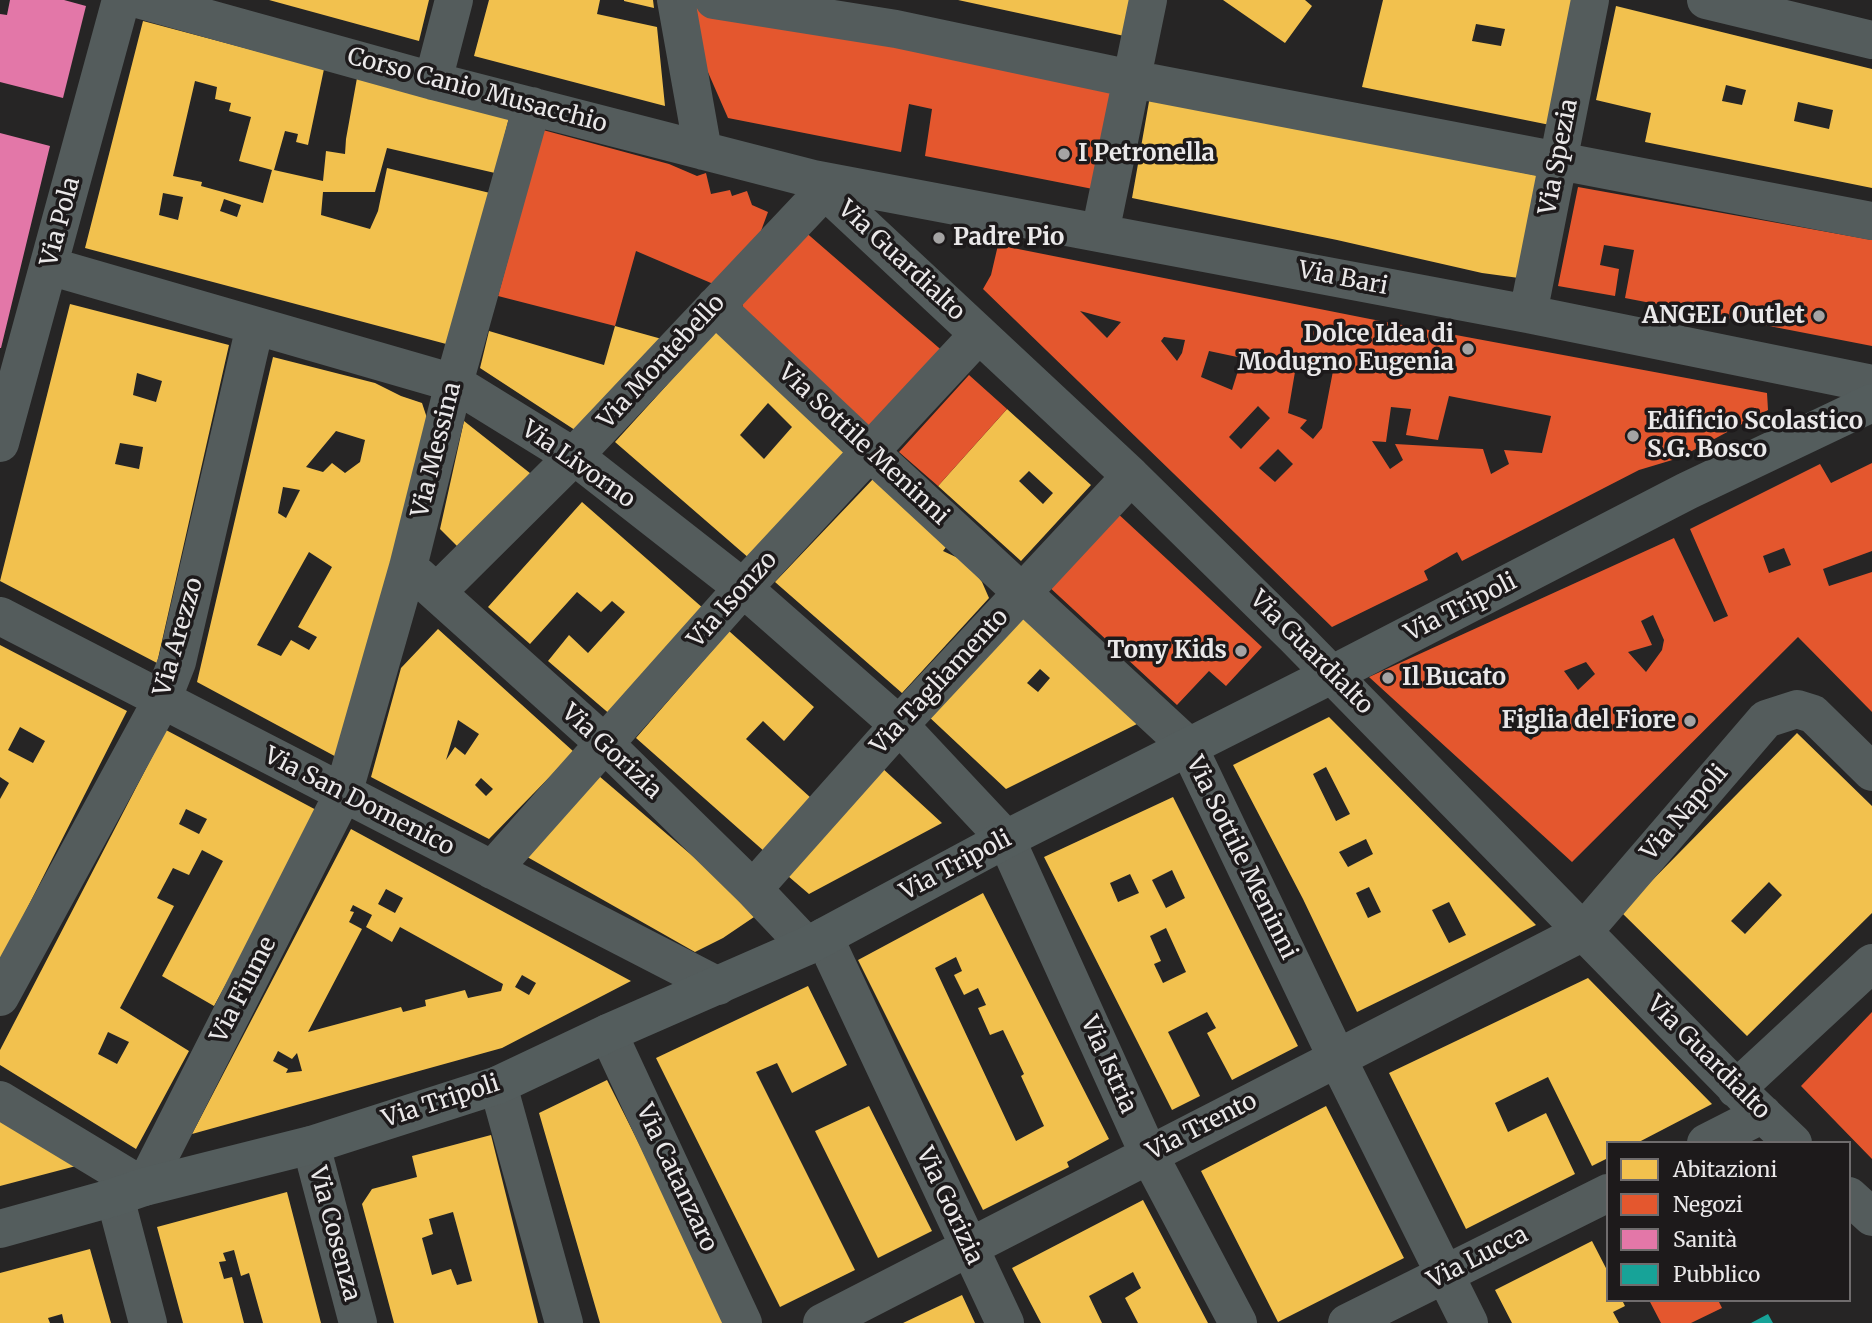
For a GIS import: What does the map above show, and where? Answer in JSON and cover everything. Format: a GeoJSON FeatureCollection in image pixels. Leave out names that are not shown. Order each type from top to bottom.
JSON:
{"type":"FeatureCollection","features":[{"type":"Feature","properties":{"kind":"main road","name":"Via Tripoli"},"geometry":{"type":"LineString","coordinates":[[0,1229],[311,1144],[498,1085],[815,941],[1006,839],[1687,491],[1872,404]]}},
{"type":"Feature","properties":{"kind":"street","name":"Via Pola"},"geometry":{"type":"LineString","coordinates":[[0,443],[121,0]]}},
{"type":"Feature","properties":{"kind":"street","name":"Corso Canio Musacchio"},"geometry":{"type":"LineString","coordinates":[[141,0],[819,184]]}},
{"type":"Feature","properties":{"kind":"street"},"geometry":{"type":"LineString","coordinates":[[433,81],[454,0]]}},
{"type":"Feature","properties":{"kind":"street"},"geometry":{"type":"LineString","coordinates":[[676,0],[703,151]]}},
{"type":"Feature","properties":{"kind":"street"},"geometry":{"type":"LineString","coordinates":[[714,0],[899,14],[1132,79],[1872,221]]}},
{"type":"Feature","properties":{"kind":"street"},"geometry":{"type":"LineString","coordinates":[[1100,233],[1148,0]]}},
{"type":"Feature","properties":{"kind":"street","name":"Via Spezia"},"geometry":{"type":"LineString","coordinates":[[1528,314],[1590,0]]}},
{"type":"Feature","properties":{"kind":"street"},"geometry":{"type":"LineString","coordinates":[[1706,0],[1872,40]]}},
{"type":"Feature","properties":{"kind":"street","name":"Via Messina"},"geometry":{"type":"LineString","coordinates":[[343,794],[408,567],[454,383],[532,106]]}},
{"type":"Feature","properties":{"kind":"street","name":"Via Bari"},"geometry":{"type":"LineString","coordinates":[[819,184],[1100,233],[1528,314],[1872,384]]}},
{"type":"Feature","properties":{"kind":"street","name":"Via Montebello"},"geometry":{"type":"LineString","coordinates":[[437,592],[573,457],[715,306],[819,184]]}},
{"type":"Feature","properties":{"kind":"street","name":"Via Guardialto"},"geometry":{"type":"LineString","coordinates":[[819,184],[1131,476],[1333,674],[1583,932],[1791,1141]]}},
{"type":"Feature","properties":{"kind":"street","name":"Via Livorno"},"geometry":{"type":"LineString","coordinates":[[50,266],[454,383],[582,462],[743,589],[899,725],[1006,839]]}},
{"type":"Feature","properties":{"kind":"street","name":"Via Sottile Meninni"},"geometry":{"type":"LineString","coordinates":[[715,306],[1188,746],[1337,1058],[1469,1323]]}},
{"type":"Feature","properties":{"kind":"street","name":"Via Arezzo"},"geometry":{"type":"LineString","coordinates":[[0,998],[162,700],[177,662],[255,326]]}},
{"type":"Feature","properties":{"kind":"street","name":"Via Isonzo"},"geometry":{"type":"LineString","coordinates":[[492,870],[743,589],[979,334]]}},
{"type":"Feature","properties":{"kind":"street","name":"Via Tagliamento"},"geometry":{"type":"LineString","coordinates":[[753,890],[899,725],[1131,476]]}},
{"type":"Feature","properties":{"kind":"street","name":"Via Gorizia"},"geometry":{"type":"LineString","coordinates":[[408,567],[605,744],[753,890],[815,941],[1005,1323]]}},
{"type":"Feature","properties":{"kind":"street","name":"Via San Domenico"},"geometry":{"type":"LineString","coordinates":[[0,616],[718,986]]}},
{"type":"Feature","properties":{"kind":"street","name":"Via Napoli"},"geometry":{"type":"LineString","coordinates":[[1583,932],[1766,719],[1797,709],[1813,714],[1872,772]]}},
{"type":"Feature","properties":{"kind":"street","name":"Via Fiume"},"geometry":{"type":"LineString","coordinates":[[130,1192],[343,794]]}},
{"type":"Feature","properties":{"kind":"street","name":"Via Istria"},"geometry":{"type":"LineString","coordinates":[[1006,839],[1149,1155],[1238,1323]]}},
{"type":"Feature","properties":{"kind":"street","name":"Via Trento"},"geometry":{"type":"LineString","coordinates":[[822,1323],[1583,932]]}},
{"type":"Feature","properties":{"kind":"street"},"geometry":{"type":"LineString","coordinates":[[1708,1141],[1750,1101],[1872,963]]}},
{"type":"Feature","properties":{"kind":"street","name":"Via Catanzaro"},"geometry":{"type":"LineString","coordinates":[[608,1033],[743,1323]]}},
{"type":"Feature","properties":{"kind":"street"},"geometry":{"type":"LineString","coordinates":[[498,1085],[564,1323]]}},
{"type":"Feature","properties":{"kind":"street"},"geometry":{"type":"LineString","coordinates":[[0,1100],[130,1192],[148,1323]]}},
{"type":"Feature","properties":{"kind":"street","name":"Via Cosenza"},"geometry":{"type":"LineString","coordinates":[[311,1144],[358,1323]]}},
{"type":"Feature","properties":{"kind":"street","name":"Via Lucca"},"geometry":{"type":"LineString","coordinates":[[1347,1323],[1606,1194]]}},
{"type":"Feature","properties":{"kind":"street"},"geometry":{"type":"LineString","coordinates":[[1851,1198],[1872,1217]]}},
{"type":"Feature","properties":{"kind":"building: Abitazioni"},"geometry":{"type":"Polygon","coordinates":[[[269,0],[429,0],[419,41],[269,0]]]}},
{"type":"Feature","properties":{"kind":"building: Abitazioni"},"geometry":{"type":"Polygon","coordinates":[[[489,0],[600,0],[597,14],[657,27],[665,106],[474,56],[489,0]]]}},
{"type":"Feature","properties":{"kind":"building: Abitazioni"},"geometry":{"type":"Polygon","coordinates":[[[653,0],[654,8],[624,1],[653,0]]]}},
{"type":"Feature","properties":{"kind":"building: Abitazioni"},"geometry":{"type":"Polygon","coordinates":[[[958,0],[1137,0],[1129,37],[958,0]]]}},
{"type":"Feature","properties":{"kind":"building: Abitazioni"},"geometry":{"type":"Polygon","coordinates":[[[1223,0],[1305,0],[1312,6],[1285,43],[1223,0]]]}},
{"type":"Feature","properties":{"kind":"building: Abitazioni"},"geometry":{"type":"Polygon","coordinates":[[[1383,0],[1574,0],[1550,125],[1362,87],[1383,0]],[[1476,24],[1472,41],[1501,46],[1505,29],[1476,24]]]}},
{"type":"Feature","properties":{"kind":"building: Abitazioni"},"geometry":{"type":"Polygon","coordinates":[[[1616,6],[1872,69],[1872,188],[1645,142],[1651,113],[1596,100],[1616,6]],[[1726,85],[1722,101],[1742,105],[1746,90],[1726,85]],[[1798,102],[1794,121],[1829,129],[1833,110],[1798,102]]]}},
{"type":"Feature","properties":{"kind":"building: Abitazioni"},"geometry":{"type":"Polygon","coordinates":[[[143,21],[324,69],[308,145],[296,142],[298,134],[285,131],[274,170],[323,181],[326,151],[345,154],[357,78],[509,118],[495,173],[387,148],[375,192],[323,192],[321,215],[370,229],[378,211],[387,168],[490,193],[450,345],[85,248],[143,21]],[[195,81],[173,176],[202,182],[201,186],[263,203],[272,170],[239,161],[251,117],[229,111],[231,103],[215,99],[217,87],[195,81]],[[163,193],[159,215],[178,220],[183,197],[163,193]],[[224,199],[220,211],[237,217],[241,205],[224,199]]]}},
{"type":"Feature","properties":{"kind":"building: Abitazioni"},"geometry":{"type":"Polygon","coordinates":[[[1150,96],[1539,176],[1519,278],[1482,273],[1132,198],[1150,96]]]}},
{"type":"Feature","properties":{"kind":"building: Abitazioni"},"geometry":{"type":"Polygon","coordinates":[[[70,304],[229,345],[157,663],[0,581],[70,304]],[[137,373],[133,395],[156,402],[162,381],[137,373]],[[120,443],[115,464],[139,469],[143,447],[120,443]]]}},
{"type":"Feature","properties":{"kind":"building: Abitazioni"},"geometry":{"type":"Polygon","coordinates":[[[615,326],[669,341],[581,434],[480,368],[489,331],[604,365],[615,326]]]}},
{"type":"Feature","properties":{"kind":"building: Abitazioni"},"geometry":{"type":"Polygon","coordinates":[[[717,330],[853,459],[750,559],[615,442],[717,330]],[[768,403],[740,435],[764,459],[792,427],[768,403]]]}},
{"type":"Feature","properties":{"kind":"building: Abitazioni"},"geometry":{"type":"Polygon","coordinates":[[[273,357],[375,383],[422,403],[427,418],[342,760],[197,682],[273,357]],[[336,431],[306,467],[323,472],[332,463],[345,473],[360,462],[365,440],[336,431]],[[283,487],[278,513],[286,518],[300,490],[283,487]],[[309,552],[257,645],[281,656],[291,640],[309,650],[317,637],[298,627],[332,567],[309,552]]]}},
{"type":"Feature","properties":{"kind":"building: Abitazioni"},"geometry":{"type":"Polygon","coordinates":[[[1007,409],[1091,485],[1021,561],[938,486],[1007,409]],[[1029,471],[1019,481],[1043,504],[1053,493],[1029,471]]]}},
{"type":"Feature","properties":{"kind":"building: Abitazioni"},"geometry":{"type":"Polygon","coordinates":[[[464,421],[540,481],[469,558],[440,529],[464,421]]]}},
{"type":"Feature","properties":{"kind":"building: Abitazioni"},"geometry":{"type":"Polygon","coordinates":[[[874,478],[947,546],[943,551],[971,568],[982,582],[989,598],[902,693],[775,582],[874,478]]]}},
{"type":"Feature","properties":{"kind":"building: Abitazioni"},"geometry":{"type":"Polygon","coordinates":[[[582,502],[704,609],[612,716],[548,661],[569,635],[588,653],[625,612],[612,601],[601,612],[577,592],[530,644],[488,607],[582,502]]]}},
{"type":"Feature","properties":{"kind":"building: Abitazioni"},"geometry":{"type":"Polygon","coordinates":[[[1020,612],[1139,723],[1006,789],[927,715],[1020,612]],[[1040,669],[1027,683],[1038,692],[1050,678],[1040,669]]]}},
{"type":"Feature","properties":{"kind":"building: Abitazioni"},"geometry":{"type":"Polygon","coordinates":[[[438,629],[574,752],[489,839],[371,777],[401,668],[438,629]],[[458,720],[446,760],[455,747],[465,755],[479,734],[458,720]],[[481,778],[475,785],[486,796],[493,789],[481,778]]]}},
{"type":"Feature","properties":{"kind":"building: Abitazioni"},"geometry":{"type":"Polygon","coordinates":[[[729,631],[814,707],[784,741],[763,721],[746,739],[811,798],[765,852],[636,738],[729,631]]]}},
{"type":"Feature","properties":{"kind":"building: Abitazioni"},"geometry":{"type":"Polygon","coordinates":[[[0,645],[127,711],[0,962],[0,799],[9,783],[0,777],[0,645]],[[20,727],[8,750],[33,763],[45,741],[20,727]]]}},
{"type":"Feature","properties":{"kind":"building: Abitazioni"},"geometry":{"type":"Polygon","coordinates":[[[1329,717],[1536,925],[1357,1012],[1303,899],[1233,765],[1329,717]],[[1326,767],[1313,774],[1336,821],[1350,814],[1326,767]],[[1366,839],[1339,852],[1348,867],[1373,854],[1366,839]],[[1369,887],[1356,893],[1368,918],[1381,912],[1369,887]],[[1449,902],[1432,910],[1449,943],[1466,935],[1449,902]]]}},
{"type":"Feature","properties":{"kind":"building: Abitazioni"},"geometry":{"type":"Polygon","coordinates":[[[166,730],[320,812],[214,1006],[162,976],[223,861],[202,850],[189,875],[173,868],[157,898],[174,906],[120,1008],[189,1051],[136,1149],[0,1065],[0,1050],[166,730]],[[186,809],[179,824],[199,834],[207,819],[186,809]],[[108,1032],[98,1054],[117,1064],[129,1042],[108,1032]]]}},
{"type":"Feature","properties":{"kind":"building: Abitazioni"},"geometry":{"type":"Polygon","coordinates":[[[1797,733],[1872,806],[1872,913],[1747,1036],[1621,912],[1797,733]],[[1769,882],[1731,921],[1745,934],[1782,895],[1769,882]]]}},
{"type":"Feature","properties":{"kind":"building: Abitazioni"},"geometry":{"type":"Polygon","coordinates":[[[881,767],[942,823],[809,894],[788,876],[881,767]]]}},
{"type":"Feature","properties":{"kind":"building: Abitazioni"},"geometry":{"type":"Polygon","coordinates":[[[599,776],[737,894],[757,915],[723,938],[695,952],[522,854],[599,776]]]}},
{"type":"Feature","properties":{"kind":"building: Abitazioni"},"geometry":{"type":"Polygon","coordinates":[[[1173,797],[1298,1046],[1232,1080],[1207,1033],[1216,1028],[1207,1012],[1168,1032],[1200,1096],[1172,1110],[1044,857],[1173,797]],[[1172,870],[1152,880],[1166,908],[1185,898],[1172,870]],[[1130,874],[1110,883],[1118,902],[1139,893],[1130,874]],[[1166,928],[1150,936],[1161,961],[1154,964],[1163,983],[1186,972],[1166,928]]]}},
{"type":"Feature","properties":{"kind":"building: Abitazioni"},"geometry":{"type":"Polygon","coordinates":[[[351,829],[631,981],[502,1048],[192,1134],[351,829]],[[386,889],[378,904],[395,913],[403,898],[386,889]],[[353,905],[350,911],[354,912],[349,922],[362,929],[308,1032],[401,1007],[403,1012],[426,1006],[425,1000],[465,990],[468,998],[501,991],[503,984],[400,927],[392,942],[366,927],[372,915],[353,905]],[[522,975],[515,987],[529,995],[536,983],[522,975]],[[278,1051],[273,1061],[288,1069],[286,1073],[302,1071],[297,1053],[292,1059],[278,1051]]]}},
{"type":"Feature","properties":{"kind":"building: Abitazioni"},"geometry":{"type":"Polygon","coordinates":[[[983,893],[1109,1139],[1067,1162],[1069,1167],[983,1210],[858,960],[983,893]],[[956,957],[935,968],[1016,1141],[1044,1126],[1003,1030],[990,1035],[978,1008],[986,1005],[978,988],[964,995],[954,975],[962,971],[956,957]]]}},
{"type":"Feature","properties":{"kind":"building: Abitazioni"},"geometry":{"type":"Polygon","coordinates":[[[1588,978],[1712,1104],[1641,1141],[1606,1141],[1606,1159],[1592,1166],[1548,1077],[1495,1103],[1508,1132],[1546,1113],[1575,1174],[1466,1229],[1389,1073],[1588,978]]]}},
{"type":"Feature","properties":{"kind":"building: Abitazioni"},"geometry":{"type":"Polygon","coordinates":[[[808,986],[847,1065],[792,1093],[777,1063],[756,1072],[855,1270],[780,1307],[656,1058],[808,986]]]}},
{"type":"Feature","properties":{"kind":"building: Abitazioni"},"geometry":{"type":"Polygon","coordinates":[[[607,1080],[729,1323],[600,1323],[539,1113],[607,1080]]]}},
{"type":"Feature","properties":{"kind":"building: Abitazioni"},"geometry":{"type":"Polygon","coordinates":[[[869,1106],[932,1231],[878,1258],[815,1131],[869,1106]]]}},
{"type":"Feature","properties":{"kind":"building: Abitazioni"},"geometry":{"type":"Polygon","coordinates":[[[1326,1106],[1404,1258],[1278,1322],[1201,1171],[1326,1106]]]}},
{"type":"Feature","properties":{"kind":"building: Abitazioni"},"geometry":{"type":"Polygon","coordinates":[[[0,1120],[76,1166],[0,1186],[0,1120]]]}},
{"type":"Feature","properties":{"kind":"building: Abitazioni"},"geometry":{"type":"Polygon","coordinates":[[[491,1135],[538,1323],[394,1323],[362,1204],[372,1189],[417,1177],[412,1156],[491,1135]],[[453,1212],[429,1219],[433,1234],[422,1238],[432,1275],[451,1269],[457,1285],[472,1281],[453,1212]]]}},
{"type":"Feature","properties":{"kind":"building: Abitazioni"},"geometry":{"type":"Polygon","coordinates":[[[287,1192],[321,1323],[263,1323],[249,1273],[241,1276],[234,1250],[223,1253],[226,1261],[219,1262],[224,1279],[232,1277],[244,1323],[183,1323],[157,1227],[287,1192]]]}},
{"type":"Feature","properties":{"kind":"building: Abitazioni"},"geometry":{"type":"Polygon","coordinates":[[[1143,1200],[1208,1323],[1138,1323],[1125,1298],[1141,1288],[1133,1272],[1089,1296],[1102,1323],[1041,1323],[1012,1268],[1143,1200]]]}},
{"type":"Feature","properties":{"kind":"building: Abitazioni"},"geometry":{"type":"Polygon","coordinates":[[[1592,1241],[1606,1268],[1606,1302],[1623,1302],[1625,1306],[1613,1312],[1619,1323],[1512,1323],[1495,1290],[1592,1241]]]}},
{"type":"Feature","properties":{"kind":"building: Abitazioni"},"geometry":{"type":"Polygon","coordinates":[[[90,1249],[111,1323],[64,1323],[62,1314],[48,1318],[50,1323],[0,1323],[0,1273],[90,1249]]]}},
{"type":"Feature","properties":{"kind":"building: Abitazioni"},"geometry":{"type":"Polygon","coordinates":[[[962,1295],[975,1323],[903,1323],[962,1295]]]}},
{"type":"Feature","properties":{"kind":"building: Negozi"},"geometry":{"type":"Polygon","coordinates":[[[688,5],[1117,90],[1098,190],[925,156],[932,109],[909,104],[901,152],[728,118],[693,38],[688,5]]]}},
{"type":"Feature","properties":{"kind":"building: Negozi"},"geometry":{"type":"Polygon","coordinates":[[[543,130],[669,164],[697,176],[706,173],[711,194],[730,190],[732,196],[747,191],[752,205],[768,212],[754,250],[718,286],[636,251],[615,326],[498,296],[543,130]]]}},
{"type":"Feature","properties":{"kind":"building: Negozi"},"geometry":{"type":"Polygon","coordinates":[[[1578,187],[1872,240],[1872,346],[1625,298],[1634,250],[1604,245],[1600,265],[1619,269],[1615,296],[1558,286],[1578,187]]]}},
{"type":"Feature","properties":{"kind":"building: Negozi"},"geometry":{"type":"Polygon","coordinates":[[[803,230],[946,354],[875,433],[743,308],[741,298],[803,230]]]}},
{"type":"Feature","properties":{"kind":"building: Negozi","name":"Edificio Scolastico S.G. Bosco"},"geometry":{"type":"Polygon","coordinates":[[[998,245],[1370,319],[1767,393],[1768,410],[1679,458],[1639,470],[1462,561],[1457,552],[1424,571],[1428,580],[1332,627],[983,289],[991,275],[998,245]],[[1080,311],[1107,338],[1121,322],[1080,311]],[[1164,337],[1161,341],[1177,361],[1185,340],[1164,337]],[[1209,351],[1201,377],[1232,390],[1242,358],[1209,351]],[[1296,366],[1288,413],[1307,420],[1300,428],[1313,439],[1322,428],[1333,371],[1296,366]],[[1449,396],[1438,440],[1406,435],[1411,409],[1391,407],[1386,442],[1372,441],[1390,469],[1403,460],[1395,444],[1483,449],[1491,474],[1509,464],[1504,450],[1542,453],[1551,416],[1449,396]],[[1258,406],[1229,437],[1241,449],[1270,418],[1258,406]],[[1278,449],[1259,468],[1275,482],[1293,464],[1278,449]]]}},
{"type":"Feature","properties":{"kind":"building: Negozi"},"geometry":{"type":"Polygon","coordinates":[[[969,375],[1007,409],[938,486],[899,452],[969,375]]]}},
{"type":"Feature","properties":{"kind":"building: Negozi"},"geometry":{"type":"Polygon","coordinates":[[[1872,463],[1872,551],[1823,569],[1829,586],[1872,572],[1872,712],[1798,637],[1572,862],[1369,677],[1674,538],[1714,622],[1728,616],[1690,529],[1820,464],[1831,483],[1872,463]],[[1784,548],[1763,556],[1769,573],[1791,565],[1784,548]],[[1653,615],[1641,621],[1652,645],[1628,652],[1646,672],[1662,650],[1664,640],[1653,615]],[[1586,662],[1564,671],[1578,690],[1595,674],[1586,662]],[[1539,708],[1519,730],[1531,740],[1551,719],[1539,708]]]}},
{"type":"Feature","properties":{"kind":"building: Negozi"},"geometry":{"type":"Polygon","coordinates":[[[1115,511],[1262,647],[1226,686],[1209,671],[1177,705],[1047,585],[1115,511]]]}},
{"type":"Feature","properties":{"kind":"building: Negozi"},"geometry":{"type":"Polygon","coordinates":[[[1872,1012],[1872,1159],[1801,1086],[1872,1012]]]}},
{"type":"Feature","properties":{"kind":"building: Negozi"},"geometry":{"type":"Polygon","coordinates":[[[1650,1302],[1719,1302],[1722,1308],[1691,1323],[1661,1323],[1650,1302]]]}},
{"type":"Feature","properties":{"kind":"building: Sanità"},"geometry":{"type":"Polygon","coordinates":[[[10,0],[64,0],[86,6],[63,98],[0,82],[0,14],[7,15],[10,0]]]}},
{"type":"Feature","properties":{"kind":"building: Sanità"},"geometry":{"type":"Polygon","coordinates":[[[0,133],[50,146],[1,348],[0,348],[0,133]]]}},
{"type":"Feature","properties":{"kind":"building: Pubblico"},"geometry":{"type":"Polygon","coordinates":[[[1768,1314],[1773,1323],[1751,1323],[1768,1314]]]}},
{"type":"Feature","properties":{"kind":"place","name":"I Petronella"},"geometry":{"type":"Point","coordinates":[1064,154]}},
{"type":"Feature","properties":{"kind":"place","name":"Padre Pio"},"geometry":{"type":"Point","coordinates":[939,238]}},
{"type":"Feature","properties":{"kind":"place","name":"ANGEL Outlet"},"geometry":{"type":"Point","coordinates":[1819,316]}},
{"type":"Feature","properties":{"kind":"place","name":"Dolce Idea di Modugno Eugenia"},"geometry":{"type":"Point","coordinates":[1468,349]}},
{"type":"Feature","properties":{"kind":"place","name":"Edificio Scolastico S.G. Bosco"},"geometry":{"type":"Point","coordinates":[1633,436]}},
{"type":"Feature","properties":{"kind":"place","name":"Tony Kids"},"geometry":{"type":"Point","coordinates":[1241,651]}},
{"type":"Feature","properties":{"kind":"place","name":"Il Bucato"},"geometry":{"type":"Point","coordinates":[1388,678]}},
{"type":"Feature","properties":{"kind":"place","name":"Figlia del Fiore"},"geometry":{"type":"Point","coordinates":[1690,721]}}]}
